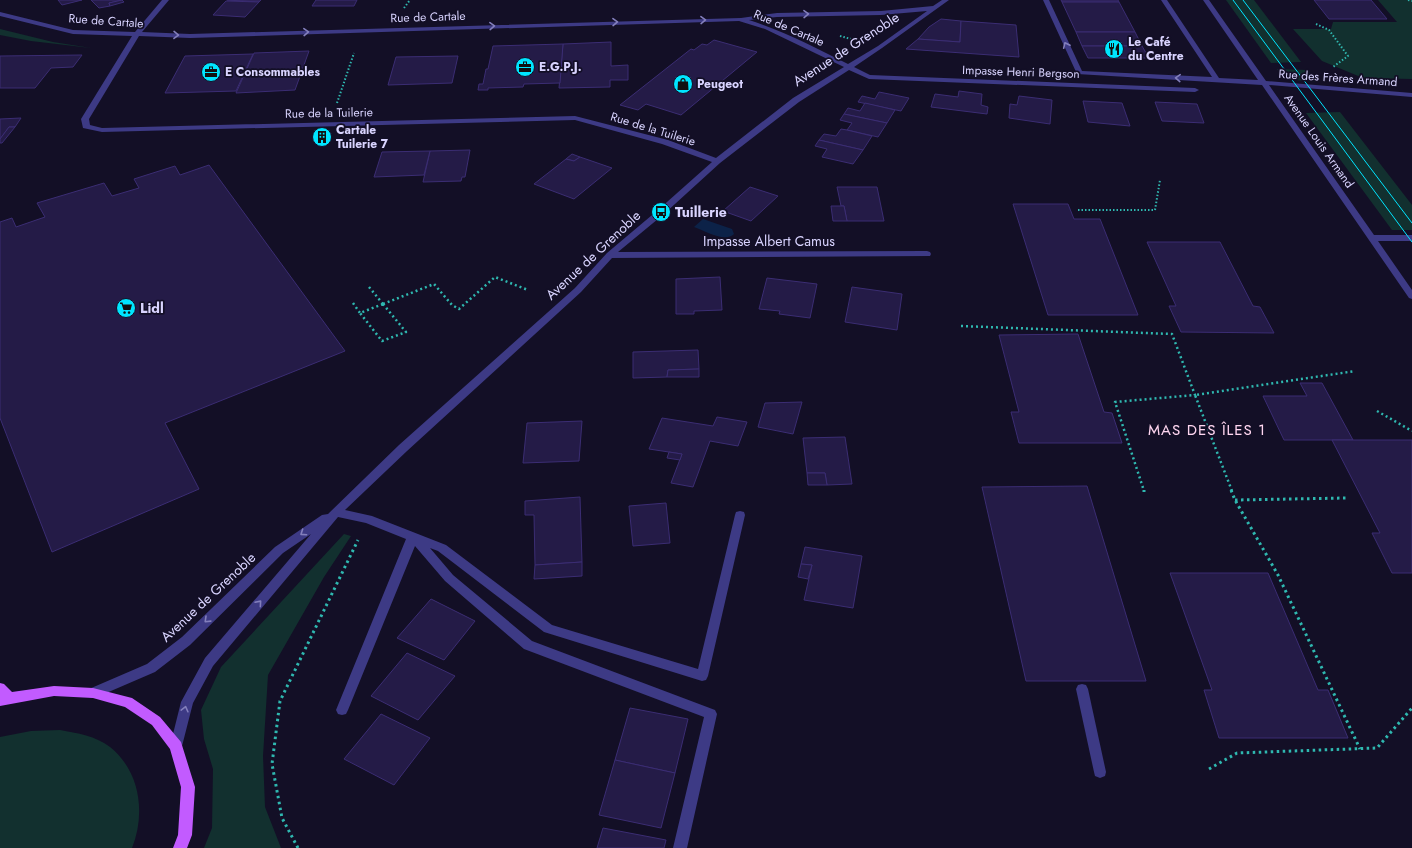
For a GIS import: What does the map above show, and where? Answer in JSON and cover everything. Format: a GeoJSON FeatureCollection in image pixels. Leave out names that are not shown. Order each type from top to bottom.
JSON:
{"type":"FeatureCollection","features":[{"type":"Feature","properties":{"kind":"main road"},"geometry":{"type":"LineString","coordinates":[[0,688],[5,700],[54,691],[93,693],[128,702],[156,721],[176,746],[188,787],[185,834],[180,848]]}},
{"type":"Feature","properties":{"kind":"street","name":"Rue de la Tuilerie"},"geometry":{"type":"LineString","coordinates":[[166,0],[156,10],[137,35],[84,119],[86,126],[102,130],[575,118],[665,142],[717,162]]}},
{"type":"Feature","properties":{"kind":"street","name":"Avenue de Grenoble"},"geometry":{"type":"LineString","coordinates":[[176,746],[187,702],[209,662],[336,512],[397,454],[578,290],[610,255],[717,162],[796,100],[849,67],[946,0]]}},
{"type":"Feature","properties":{"kind":"street","name":"Rue des Frères Armand"},"geometry":{"type":"LineString","coordinates":[[1046,0],[1079,73],[1263,83],[1412,95]]}},
{"type":"Feature","properties":{"kind":"street"},"geometry":{"type":"LineString","coordinates":[[1164,0],[1216,80]]}},
{"type":"Feature","properties":{"kind":"street","name":"Avenue Louis Armand"},"geometry":{"type":"LineString","coordinates":[[1206,0],[1412,296]]}},
{"type":"Feature","properties":{"kind":"street"},"geometry":{"type":"LineString","coordinates":[[739,19],[777,15],[881,13],[935,8]]}},
{"type":"Feature","properties":{"kind":"street","name":"Rue de Cartale"},"geometry":{"type":"LineString","coordinates":[[0,14],[73,32],[137,35],[198,35],[739,19],[786,36],[849,67]]}},
{"type":"Feature","properties":{"kind":"street","name":"Impasse Henri Bergson"},"geometry":{"type":"LineString","coordinates":[[849,67],[869,77],[1195,90]]}},
{"type":"Feature","properties":{"kind":"street"},"geometry":{"type":"LineString","coordinates":[[1372,238],[1412,238]]}},
{"type":"Feature","properties":{"kind":"street","name":"Impasse Albert Camus"},"geometry":{"type":"LineString","coordinates":[[610,255],[927,254]]}},
{"type":"Feature","properties":{"kind":"street","name":"Avenue de Grenoble"},"geometry":{"type":"LineString","coordinates":[[93,693],[151,668],[186,641],[279,550],[336,512]]}},
{"type":"Feature","properties":{"kind":"street"},"geometry":{"type":"LineString","coordinates":[[336,512],[368,519],[442,548],[548,629],[702,676],[740,514]]}},
{"type":"Feature","properties":{"kind":"street"},"geometry":{"type":"LineString","coordinates":[[342,710],[413,536]]}},
{"type":"Feature","properties":{"kind":"street"},"geometry":{"type":"LineString","coordinates":[[413,536],[449,578],[528,645],[711,714],[680,848]]}},
{"type":"Feature","properties":{"kind":"street"},"geometry":{"type":"LineString","coordinates":[[1082,689],[1100,772]]}},
{"type":"Feature","properties":{"kind":"path"},"geometry":{"type":"LineString","coordinates":[[1408,0],[1412,1]]}},
{"type":"Feature","properties":{"kind":"path"},"geometry":{"type":"LineString","coordinates":[[1316,24],[1330,30],[1348,56],[1332,67]]}},
{"type":"Feature","properties":{"kind":"path"},"geometry":{"type":"LineString","coordinates":[[336,105],[356,46]]}},
{"type":"Feature","properties":{"kind":"path"},"geometry":{"type":"LineString","coordinates":[[1078,210],[1155,210],[1160,180]]}},
{"type":"Feature","properties":{"kind":"path"},"geometry":{"type":"LineString","coordinates":[[360,313],[434,284],[452,305],[459,308],[495,277],[528,290]]}},
{"type":"Feature","properties":{"kind":"path"},"geometry":{"type":"LineString","coordinates":[[352,303],[382,341],[406,332],[369,287]]}},
{"type":"Feature","properties":{"kind":"path"},"geometry":{"type":"LineString","coordinates":[[961,326],[1172,334],[1235,500],[1278,575],[1360,749]]}},
{"type":"Feature","properties":{"kind":"path"},"geometry":{"type":"LineString","coordinates":[[1144,492],[1115,402],[1195,395],[1355,371]]}},
{"type":"Feature","properties":{"kind":"path"},"geometry":{"type":"LineString","coordinates":[[1377,411],[1412,431]]}},
{"type":"Feature","properties":{"kind":"path"},"geometry":{"type":"LineString","coordinates":[[1235,500],[1346,498]]}},
{"type":"Feature","properties":{"kind":"path"},"geometry":{"type":"LineString","coordinates":[[298,848],[282,818],[272,764],[280,701],[368,519]]}},
{"type":"Feature","properties":{"kind":"path"},"geometry":{"type":"LineString","coordinates":[[1209,769],[1237,753],[1377,748],[1412,708]]}},
{"type":"Feature","properties":{"kind":"green space"},"geometry":{"type":"Polygon","coordinates":[[[1226,0],[1254,0],[1301,62],[1271,63],[1226,0]]]}},
{"type":"Feature","properties":{"kind":"green space"},"geometry":{"type":"Polygon","coordinates":[[[1378,0],[1412,0],[1412,79],[1363,78],[1322,61],[1293,29],[1331,29],[1333,22],[1397,22],[1378,0]]]}},
{"type":"Feature","properties":{"kind":"green space"},"geometry":{"type":"Polygon","coordinates":[[[0,29],[53,42],[91,48],[31,41],[0,35],[0,29]]]}},
{"type":"Feature","properties":{"kind":"green space"},"geometry":{"type":"Polygon","coordinates":[[[1277,69],[1307,70],[1317,82],[1284,79],[1277,69]]]}},
{"type":"Feature","properties":{"kind":"green space"},"geometry":{"type":"Polygon","coordinates":[[[1340,112],[1412,205],[1412,230],[1392,230],[1306,113],[1340,112]]]}},
{"type":"Feature","properties":{"kind":"green space"},"geometry":{"type":"Polygon","coordinates":[[[344,534],[351,536],[324,577],[268,675],[263,756],[265,807],[281,848],[204,848],[212,828],[213,769],[204,739],[201,710],[221,667],[344,534]]]}},
{"type":"Feature","properties":{"kind":"green space"},"geometry":{"type":"Polygon","coordinates":[[[60,730],[73,732],[105,743],[120,757],[128,768],[138,793],[139,807],[139,821],[132,848],[0,848],[0,737],[31,731],[60,730]]]}},
{"type":"Feature","properties":{"kind":"water"},"geometry":{"type":"Polygon","coordinates":[[[703,219],[732,229],[734,234],[726,237],[720,237],[694,227],[703,219]]]}},
{"type":"Feature","properties":{"kind":"building"},"geometry":{"type":"Polygon","coordinates":[[[58,0],[82,0],[62,5],[58,0]]]}},
{"type":"Feature","properties":{"kind":"building"},"geometry":{"type":"Polygon","coordinates":[[[91,0],[122,0],[109,3],[110,6],[99,8],[91,0]]]}},
{"type":"Feature","properties":{"kind":"building"},"geometry":{"type":"Polygon","coordinates":[[[122,0],[124,2],[110,6],[109,3],[122,0]]]}},
{"type":"Feature","properties":{"kind":"building"},"geometry":{"type":"Polygon","coordinates":[[[227,0],[261,0],[259,2],[227,0]]]}},
{"type":"Feature","properties":{"kind":"building"},"geometry":{"type":"Polygon","coordinates":[[[316,0],[357,0],[354,6],[312,6],[316,0]]]}},
{"type":"Feature","properties":{"kind":"building"},"geometry":{"type":"Polygon","coordinates":[[[1061,0],[1118,0],[1119,2],[1062,2],[1061,0]]]}},
{"type":"Feature","properties":{"kind":"building"},"geometry":{"type":"Polygon","coordinates":[[[1314,0],[1371,0],[1387,19],[1329,19],[1314,0]]]}},
{"type":"Feature","properties":{"kind":"building"},"geometry":{"type":"Polygon","coordinates":[[[226,1],[259,2],[245,17],[213,15],[226,1]]]}},
{"type":"Feature","properties":{"kind":"building"},"geometry":{"type":"Polygon","coordinates":[[[1062,2],[1119,2],[1135,32],[1076,32],[1062,2]]]}},
{"type":"Feature","properties":{"kind":"building"},"geometry":{"type":"Polygon","coordinates":[[[941,19],[961,21],[960,42],[918,39],[929,27],[941,19]]]}},
{"type":"Feature","properties":{"kind":"building"},"geometry":{"type":"Polygon","coordinates":[[[961,21],[1016,25],[1019,57],[906,49],[918,39],[960,42],[961,21]]]}},
{"type":"Feature","properties":{"kind":"building"},"geometry":{"type":"Polygon","coordinates":[[[1076,32],[1135,32],[1142,46],[1082,46],[1076,32]]]}},
{"type":"Feature","properties":{"kind":"building","name":"Peugeot"},"geometry":{"type":"Polygon","coordinates":[[[714,40],[757,52],[681,115],[646,104],[638,110],[620,105],[691,49],[694,50],[702,44],[707,45],[714,40]]]}},
{"type":"Feature","properties":{"kind":"building"},"geometry":{"type":"Polygon","coordinates":[[[611,42],[611,66],[628,65],[628,80],[610,80],[610,87],[559,88],[563,44],[611,42]]]}},
{"type":"Feature","properties":{"kind":"building","name":"E.G.P.J."},"geometry":{"type":"Polygon","coordinates":[[[563,44],[560,83],[524,84],[523,87],[488,88],[488,90],[478,90],[479,84],[483,84],[493,46],[563,44]]]}},
{"type":"Feature","properties":{"kind":"building","name":"Le Café du Centre"},"geometry":{"type":"Polygon","coordinates":[[[1082,46],[1142,46],[1149,58],[1088,58],[1082,46]]]}},
{"type":"Feature","properties":{"kind":"building"},"geometry":{"type":"Polygon","coordinates":[[[309,51],[295,90],[236,93],[254,53],[309,51]]]}},
{"type":"Feature","properties":{"kind":"building","name":"E Consommables"},"geometry":{"type":"Polygon","coordinates":[[[253,54],[236,91],[165,93],[185,56],[253,54]]]}},
{"type":"Feature","properties":{"kind":"building"},"geometry":{"type":"Polygon","coordinates":[[[82,55],[73,67],[51,68],[35,88],[0,88],[0,56],[82,55]]]}},
{"type":"Feature","properties":{"kind":"building"},"geometry":{"type":"Polygon","coordinates":[[[458,56],[452,83],[388,85],[396,57],[458,56]]]}},
{"type":"Feature","properties":{"kind":"building"},"geometry":{"type":"Polygon","coordinates":[[[959,91],[982,94],[981,105],[988,107],[987,114],[931,107],[935,94],[958,97],[959,91]]]}},
{"type":"Feature","properties":{"kind":"building"},"geometry":{"type":"Polygon","coordinates":[[[879,92],[909,98],[901,111],[858,102],[862,96],[875,99],[879,92]]]}},
{"type":"Feature","properties":{"kind":"building"},"geometry":{"type":"Polygon","coordinates":[[[1019,96],[1052,100],[1050,124],[1009,118],[1010,104],[1017,105],[1019,96]]]}},
{"type":"Feature","properties":{"kind":"building"},"geometry":{"type":"Polygon","coordinates":[[[1083,101],[1122,103],[1130,126],[1088,122],[1083,101]]]}},
{"type":"Feature","properties":{"kind":"building"},"geometry":{"type":"Polygon","coordinates":[[[1155,102],[1197,104],[1204,123],[1162,121],[1155,102]]]}},
{"type":"Feature","properties":{"kind":"building"},"geometry":{"type":"Polygon","coordinates":[[[865,103],[895,110],[887,123],[844,114],[848,108],[860,111],[865,103]]]}},
{"type":"Feature","properties":{"kind":"building"},"geometry":{"type":"Polygon","coordinates":[[[844,114],[887,123],[878,137],[847,130],[852,123],[840,120],[844,114]]]}},
{"type":"Feature","properties":{"kind":"building"},"geometry":{"type":"Polygon","coordinates":[[[21,118],[15,127],[9,127],[0,139],[0,119],[21,118]]]}},
{"type":"Feature","properties":{"kind":"building"},"geometry":{"type":"Polygon","coordinates":[[[9,127],[15,127],[2,143],[0,143],[0,139],[9,127]]]}},
{"type":"Feature","properties":{"kind":"building"},"geometry":{"type":"Polygon","coordinates":[[[841,129],[872,136],[863,150],[819,140],[824,134],[836,136],[841,129]]]}},
{"type":"Feature","properties":{"kind":"building","name":"Cartale Tuilerie 7"},"geometry":{"type":"Polygon","coordinates":[[[331,133],[328,141],[313,140],[316,134],[331,133]]]}},
{"type":"Feature","properties":{"kind":"building"},"geometry":{"type":"Polygon","coordinates":[[[819,140],[863,150],[853,164],[822,157],[827,149],[815,146],[819,140]]]}},
{"type":"Feature","properties":{"kind":"building"},"geometry":{"type":"Polygon","coordinates":[[[470,150],[465,177],[462,177],[461,181],[423,182],[430,151],[470,150]]]}},
{"type":"Feature","properties":{"kind":"building"},"geometry":{"type":"Polygon","coordinates":[[[430,151],[424,175],[374,177],[382,152],[430,151]]]}},
{"type":"Feature","properties":{"kind":"building"},"geometry":{"type":"Polygon","coordinates":[[[572,154],[580,157],[574,161],[566,159],[572,154]]]}},
{"type":"Feature","properties":{"kind":"building"},"geometry":{"type":"Polygon","coordinates":[[[580,157],[612,168],[574,199],[534,184],[566,159],[574,161],[580,157]]]}},
{"type":"Feature","properties":{"kind":"building"},"geometry":{"type":"Polygon","coordinates":[[[209,165],[345,351],[165,423],[199,489],[52,552],[0,418],[0,222],[12,218],[16,227],[45,217],[37,203],[104,183],[112,196],[139,188],[134,179],[175,166],[180,175],[209,165]]]}},
{"type":"Feature","properties":{"kind":"building"},"geometry":{"type":"Polygon","coordinates":[[[750,187],[778,196],[751,221],[723,211],[750,187]]]}},
{"type":"Feature","properties":{"kind":"building"},"geometry":{"type":"Polygon","coordinates":[[[837,187],[877,187],[884,221],[847,221],[844,206],[841,206],[837,187]]]}},
{"type":"Feature","properties":{"kind":"building"},"geometry":{"type":"Polygon","coordinates":[[[1013,204],[1068,204],[1074,219],[1100,219],[1138,315],[1048,315],[1013,204]]]}},
{"type":"Feature","properties":{"kind":"building"},"geometry":{"type":"Polygon","coordinates":[[[831,206],[844,206],[847,221],[833,221],[831,206]]]}},
{"type":"Feature","properties":{"kind":"building"},"geometry":{"type":"Polygon","coordinates":[[[1147,242],[1220,242],[1253,306],[1260,307],[1274,333],[1181,332],[1169,306],[1176,306],[1147,242]]]}},
{"type":"Feature","properties":{"kind":"building"},"geometry":{"type":"Polygon","coordinates":[[[720,277],[722,310],[694,311],[694,314],[676,314],[676,279],[720,277]]]}},
{"type":"Feature","properties":{"kind":"building"},"geometry":{"type":"Polygon","coordinates":[[[767,278],[817,284],[810,318],[779,314],[780,311],[759,309],[767,278]]]}},
{"type":"Feature","properties":{"kind":"building"},"geometry":{"type":"Polygon","coordinates":[[[852,287],[902,294],[897,330],[845,322],[852,287]]]}},
{"type":"Feature","properties":{"kind":"building"},"geometry":{"type":"Polygon","coordinates":[[[1078,334],[1104,412],[1112,413],[1122,443],[1019,443],[1011,412],[1019,412],[999,335],[1078,334]]]}},
{"type":"Feature","properties":{"kind":"building"},"geometry":{"type":"Polygon","coordinates":[[[698,350],[699,369],[668,370],[667,377],[633,378],[633,352],[698,350]]]}},
{"type":"Feature","properties":{"kind":"building"},"geometry":{"type":"Polygon","coordinates":[[[699,369],[699,377],[667,377],[668,370],[699,369]]]}},
{"type":"Feature","properties":{"kind":"building"},"geometry":{"type":"Polygon","coordinates":[[[1300,383],[1322,383],[1353,440],[1284,440],[1263,396],[1307,396],[1300,383]]]}},
{"type":"Feature","properties":{"kind":"building"},"geometry":{"type":"Polygon","coordinates":[[[802,402],[793,434],[758,427],[765,403],[802,402]]]}},
{"type":"Feature","properties":{"kind":"building"},"geometry":{"type":"Polygon","coordinates":[[[717,417],[747,422],[738,446],[710,441],[693,487],[671,483],[682,454],[649,449],[662,418],[713,426],[717,417]]]}},
{"type":"Feature","properties":{"kind":"building"},"geometry":{"type":"Polygon","coordinates":[[[582,421],[579,461],[523,463],[527,423],[582,421]]]}},
{"type":"Feature","properties":{"kind":"building"},"geometry":{"type":"Polygon","coordinates":[[[845,437],[852,484],[827,485],[825,473],[807,473],[803,438],[845,437]]]}},
{"type":"Feature","properties":{"kind":"building"},"geometry":{"type":"Polygon","coordinates":[[[1332,440],[1412,440],[1412,573],[1392,573],[1372,533],[1380,533],[1332,440]]]}},
{"type":"Feature","properties":{"kind":"building"},"geometry":{"type":"Polygon","coordinates":[[[669,452],[682,454],[680,460],[667,458],[669,452]]]}},
{"type":"Feature","properties":{"kind":"building"},"geometry":{"type":"Polygon","coordinates":[[[807,473],[825,473],[827,485],[808,485],[807,473]]]}},
{"type":"Feature","properties":{"kind":"building"},"geometry":{"type":"Polygon","coordinates":[[[1087,486],[1146,681],[1026,681],[982,487],[1087,486]]]}},
{"type":"Feature","properties":{"kind":"building"},"geometry":{"type":"Polygon","coordinates":[[[580,497],[582,562],[535,565],[534,515],[525,515],[525,501],[580,497]]]}},
{"type":"Feature","properties":{"kind":"building"},"geometry":{"type":"Polygon","coordinates":[[[666,503],[670,543],[633,546],[629,506],[666,503]]]}},
{"type":"Feature","properties":{"kind":"building"},"geometry":{"type":"Polygon","coordinates":[[[805,547],[862,556],[853,608],[804,600],[812,565],[801,564],[805,547]]]}},
{"type":"Feature","properties":{"kind":"building"},"geometry":{"type":"Polygon","coordinates":[[[582,562],[582,576],[534,579],[535,565],[582,562]]]}},
{"type":"Feature","properties":{"kind":"building"},"geometry":{"type":"Polygon","coordinates":[[[801,564],[812,565],[808,579],[798,577],[801,564]]]}},
{"type":"Feature","properties":{"kind":"building"},"geometry":{"type":"Polygon","coordinates":[[[1170,573],[1268,573],[1318,690],[1328,690],[1348,738],[1219,738],[1204,690],[1212,690],[1170,573]]]}},
{"type":"Feature","properties":{"kind":"building"},"geometry":{"type":"Polygon","coordinates":[[[431,599],[475,621],[444,660],[397,638],[431,599]]]}},
{"type":"Feature","properties":{"kind":"building"},"geometry":{"type":"Polygon","coordinates":[[[407,653],[455,676],[418,720],[371,696],[407,653]]]}},
{"type":"Feature","properties":{"kind":"building"},"geometry":{"type":"Polygon","coordinates":[[[630,708],[688,719],[675,773],[615,760],[630,708]]]}},
{"type":"Feature","properties":{"kind":"building"},"geometry":{"type":"Polygon","coordinates":[[[381,714],[430,738],[394,785],[344,759],[381,714]]]}},
{"type":"Feature","properties":{"kind":"building"},"geometry":{"type":"Polygon","coordinates":[[[615,760],[675,773],[661,828],[599,815],[615,760]]]}},
{"type":"Feature","properties":{"kind":"building"},"geometry":{"type":"Polygon","coordinates":[[[603,828],[666,840],[664,848],[597,848],[603,828]]]}},
{"type":"Feature","properties":{"kind":"tram line"},"geometry":{"type":"LineString","coordinates":[[1233,0],[1412,242]]}},
{"type":"Feature","properties":{"kind":"tram line"},"geometry":{"type":"LineString","coordinates":[[1243,0],[1412,223]]}},
{"type":"Feature","properties":{"kind":"place","name":"Le Café du Centre"},"geometry":{"type":"Point","coordinates":[1114,49]}},
{"type":"Feature","properties":{"kind":"place","name":"E.G.P.J."},"geometry":{"type":"Point","coordinates":[525,67]}},
{"type":"Feature","properties":{"kind":"place","name":"E Consommables"},"geometry":{"type":"Point","coordinates":[211,72]}},
{"type":"Feature","properties":{"kind":"place","name":"Peugeot"},"geometry":{"type":"Point","coordinates":[683,84]}},
{"type":"Feature","properties":{"kind":"place","name":"Cartale Tuilerie 7"},"geometry":{"type":"Point","coordinates":[322,137]}},
{"type":"Feature","properties":{"kind":"place","name":"Tuillerie"},"geometry":{"type":"Point","coordinates":[661,212]}},
{"type":"Feature","properties":{"kind":"place","name":"Lidl"},"geometry":{"type":"Point","coordinates":[126,308]}},
{"type":"Feature","properties":{"kind":"district","name":"MAS DES ÎLES 1"},"geometry":{"type":"Point","coordinates":[1207,430]}}]}
